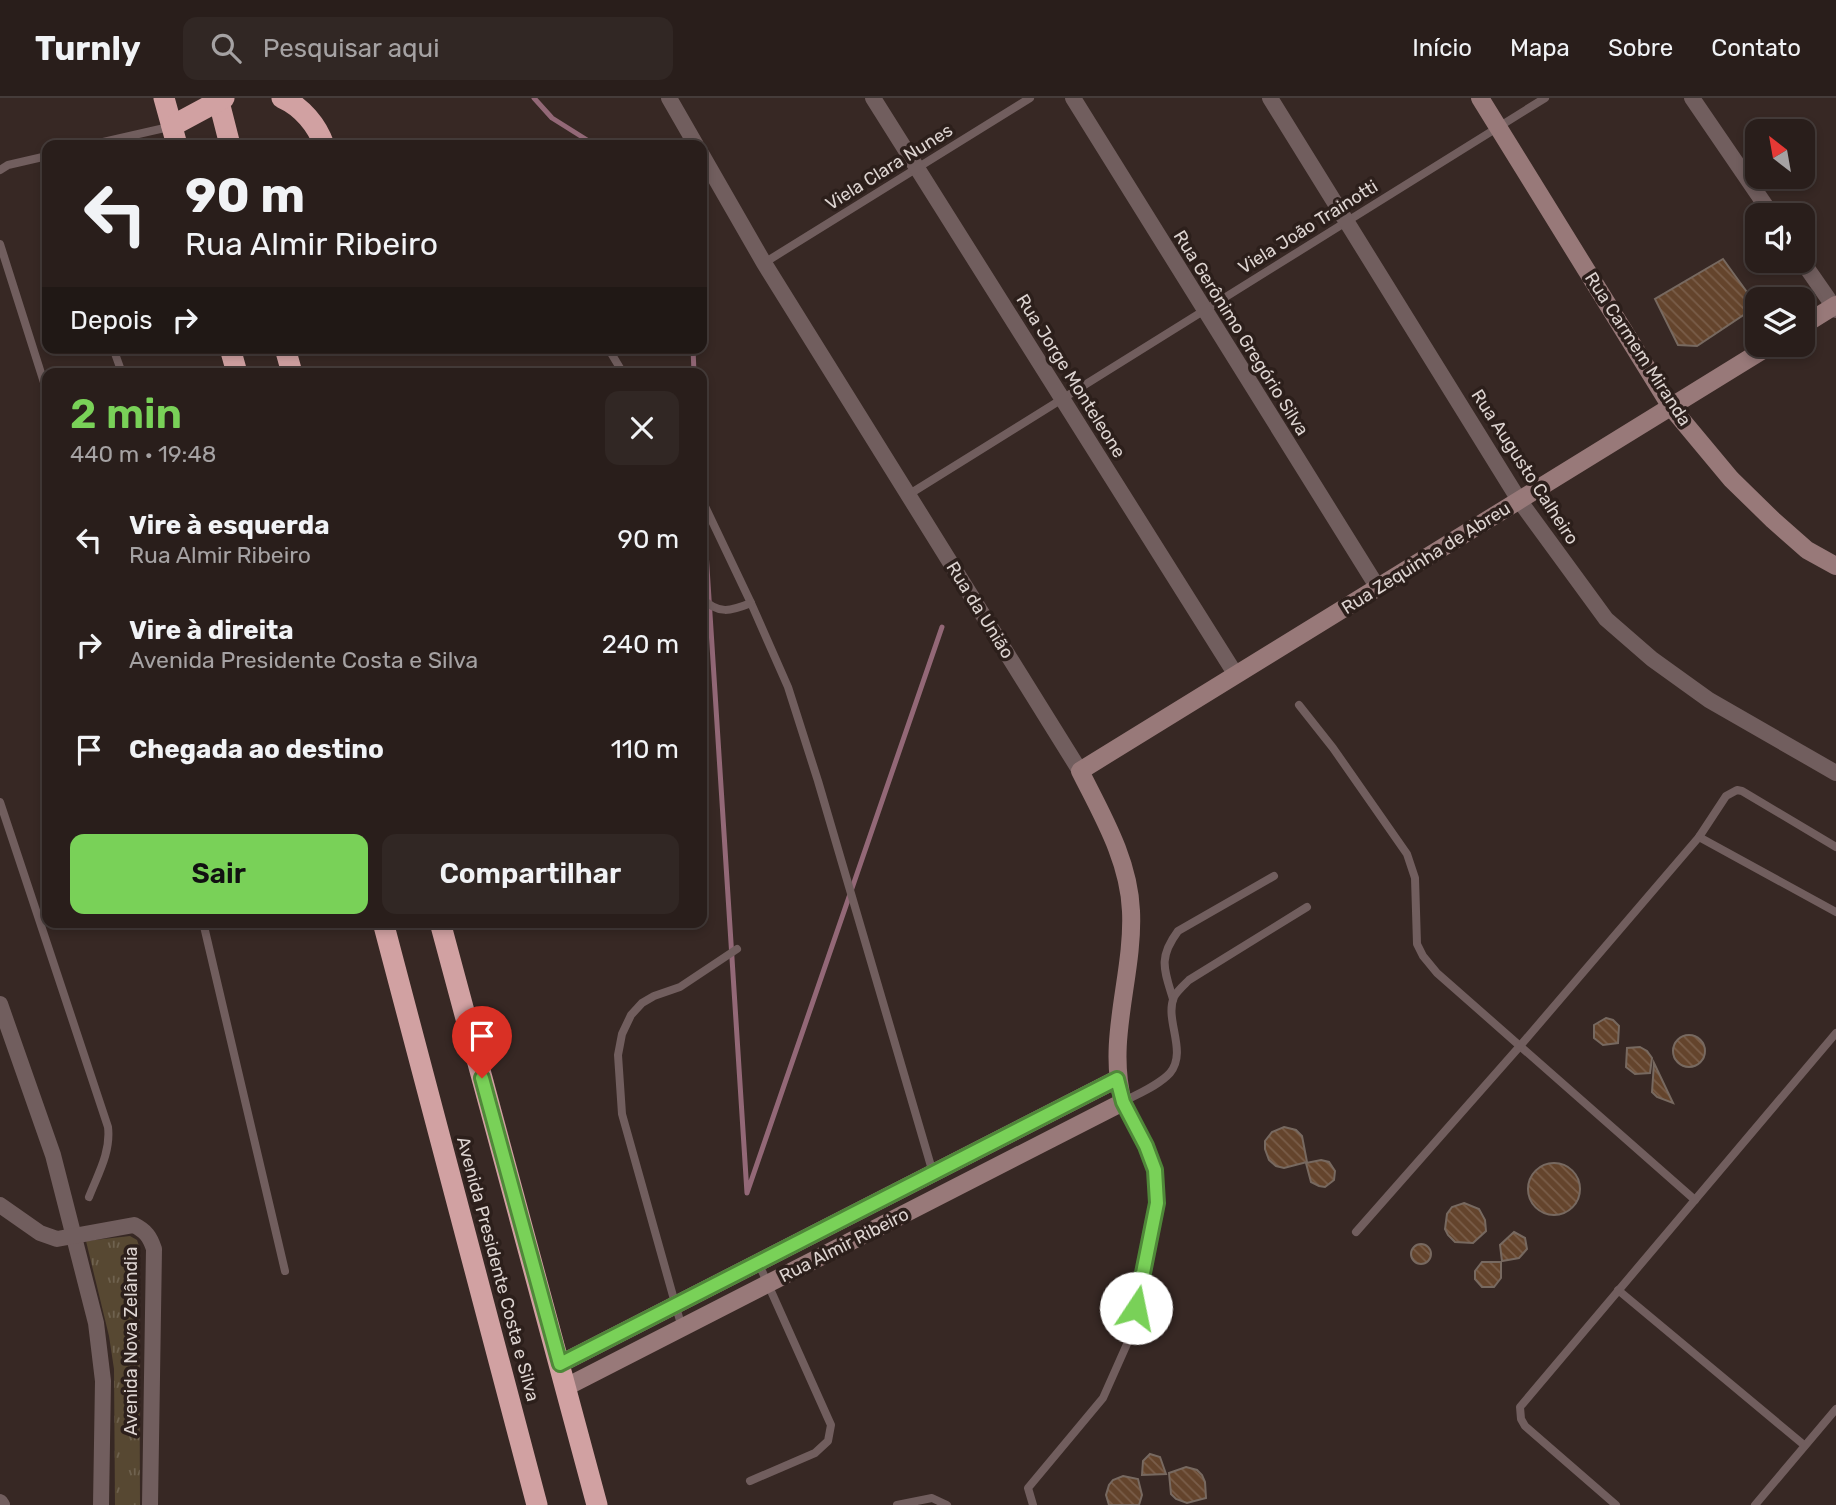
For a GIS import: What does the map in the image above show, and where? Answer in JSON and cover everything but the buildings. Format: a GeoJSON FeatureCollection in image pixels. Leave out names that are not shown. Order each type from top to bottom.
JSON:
{"type":"FeatureCollection","features":[{"type":"Feature","properties":{"kind":"highway"},"geometry":{"type":"LineString","coordinates":[[164,98],[174,136],[220,99],[229,140]]}},
{"type":"Feature","properties":{"kind":"highway"},"geometry":{"type":"LineString","coordinates":[[282,98],[301,109],[322,140]]}},
{"type":"Feature","properties":{"kind":"highway","name":"Avenida Presidente Costa e Silva"},"geometry":{"type":"LineString","coordinates":[[385,928],[537,1505]]}},
{"type":"Feature","properties":{"kind":"highway","name":"Avenida Presidente Costa e Silva"},"geometry":{"type":"LineString","coordinates":[[442,928],[597,1505]]}},
{"type":"Feature","properties":{"kind":"street"},"geometry":{"type":"LineString","coordinates":[[669,98],[693,140]]}},
{"type":"Feature","properties":{"kind":"street","name":"Rua Jorge Monteleone"},"geometry":{"type":"LineString","coordinates":[[873,98],[1236,675]]}},
{"type":"Feature","properties":{"kind":"street","name":"Rua Gerônimo Gregório Silva"},"geometry":{"type":"LineString","coordinates":[[1073,98],[1378,588]]}},
{"type":"Feature","properties":{"kind":"street","name":"Rua Augusto Calheiro"},"geometry":{"type":"LineString","coordinates":[[1270,98],[1519,500],[1606,619],[1651,659],[1709,700],[1836,773]]}},
{"type":"Feature","properties":{"kind":"street","name":"Rua Carmem Miranda"},"geometry":{"type":"LineString","coordinates":[[1480,98],[1671,407],[1731,479],[1773,520],[1807,550],[1836,566]]}},
{"type":"Feature","properties":{"kind":"street"},"geometry":{"type":"LineString","coordinates":[[1692,98],[1764,203]]}},
{"type":"Feature","properties":{"kind":"street","name":"Rua da União"},"geometry":{"type":"LineString","coordinates":[[707,164],[764,263],[1080,771],[1118,848],[1131,908],[1130,947],[1116,1056],[1117,1079],[1123,1102]]}},
{"type":"Feature","properties":{"kind":"street"},"geometry":{"type":"LineString","coordinates":[[1811,273],[1835,307],[1815,319]]}},
{"type":"Feature","properties":{"kind":"street","name":"Rua Zequinha de Abreu"},"geometry":{"type":"LineString","coordinates":[[1080,771],[1752,357]]}},
{"type":"Feature","properties":{"kind":"street"},"geometry":{"type":"LineString","coordinates":[[0,1004],[53,1156],[74,1237],[48,1238],[0,1205]]}},
{"type":"Feature","properties":{"kind":"street","name":"Rua Almir Ribeiro"},"geometry":{"type":"LineString","coordinates":[[560,1364],[1117,1079]]}},
{"type":"Feature","properties":{"kind":"street","name":"Rua Almir Ribeiro"},"geometry":{"type":"LineString","coordinates":[[566,1387],[1123,1102]]}},
{"type":"Feature","properties":{"kind":"street","name":"Avenida Nova Zelândia"},"geometry":{"type":"LineString","coordinates":[[101,1505],[101,1352],[74,1237],[134,1225],[144,1230],[154,1249],[150,1505]]}},
{"type":"Feature","properties":{"kind":"lane","name":"Viela Clara Nunes"},"geometry":{"type":"LineString","coordinates":[[764,263],[1030,98]]}},
{"type":"Feature","properties":{"kind":"lane","name":"Viela João Trainotti"},"geometry":{"type":"LineString","coordinates":[[908,495],[1545,98]]}},
{"type":"Feature","properties":{"kind":"lane"},"geometry":{"type":"LineString","coordinates":[[137,140],[174,136]]}},
{"type":"Feature","properties":{"kind":"lane"},"geometry":{"type":"LineString","coordinates":[[0,170],[8,165],[42,157]]}},
{"type":"Feature","properties":{"kind":"lane"},"geometry":{"type":"LineString","coordinates":[[0,244],[42,376]]}},
{"type":"Feature","properties":{"kind":"lane"},"geometry":{"type":"LineString","coordinates":[[707,511],[788,687],[933,1173]]}},
{"type":"Feature","properties":{"kind":"lane"},"geometry":{"type":"LineString","coordinates":[[707,603],[723,611],[751,603]]}},
{"type":"Feature","properties":{"kind":"lane"},"geometry":{"type":"LineString","coordinates":[[1299,705],[1333,748],[1407,854],[1415,878],[1415,927],[1417,944],[1423,956],[1437,973],[1695,1200]]}},
{"type":"Feature","properties":{"kind":"lane"},"geometry":{"type":"LineString","coordinates":[[1356,1232],[1699,837],[1726,796],[1737,790],[1836,846]]}},
{"type":"Feature","properties":{"kind":"lane"},"geometry":{"type":"LineString","coordinates":[[0,802],[108,1127],[110,1141],[89,1197]]}},
{"type":"Feature","properties":{"kind":"lane"},"geometry":{"type":"LineString","coordinates":[[1699,837],[1836,912]]}},
{"type":"Feature","properties":{"kind":"lane"},"geometry":{"type":"LineString","coordinates":[[1033,1505],[1028,1488],[1103,1398],[1131,1335],[1157,1203],[1155,1170],[1123,1102],[1165,1078],[1175,1063],[1177,1036],[1173,999],[1163,962],[1168,945],[1178,931],[1274,876]]}},
{"type":"Feature","properties":{"kind":"lane"},"geometry":{"type":"LineString","coordinates":[[1173,999],[1189,981],[1307,907]]}},
{"type":"Feature","properties":{"kind":"lane"},"geometry":{"type":"LineString","coordinates":[[204,928],[285,1270]]}},
{"type":"Feature","properties":{"kind":"lane"},"geometry":{"type":"LineString","coordinates":[[682,1328],[622,1114],[618,1055],[622,1034],[631,1015],[642,1003],[680,987],[737,949]]}},
{"type":"Feature","properties":{"kind":"lane"},"geometry":{"type":"LineString","coordinates":[[1616,1505],[1525,1426],[1520,1408],[1836,1033]]}},
{"type":"Feature","properties":{"kind":"lane"},"geometry":{"type":"LineString","coordinates":[[750,1481],[815,1453],[828,1441],[831,1425],[758,1262]]}},
{"type":"Feature","properties":{"kind":"lane"},"geometry":{"type":"LineString","coordinates":[[1618,1290],[1804,1445]]}},
{"type":"Feature","properties":{"kind":"lane"},"geometry":{"type":"LineString","coordinates":[[1755,1505],[1836,1409]]}},
{"type":"Feature","properties":{"kind":"lane"},"geometry":{"type":"LineString","coordinates":[[897,1505],[932,1498],[947,1505]]}},
{"type":"Feature","properties":{"kind":"green space"},"geometry":{"type":"Polygon","coordinates":[[[130,1236],[137,1240],[139,1246],[140,1505],[115,1505],[114,1369],[109,1336],[86,1241],[130,1236]]]}},
{"type":"Feature","properties":{"kind":"waterway"},"geometry":{"type":"LineString","coordinates":[[534,98],[552,118],[587,140]]}},
{"type":"Feature","properties":{"kind":"waterway"},"geometry":{"type":"LineString","coordinates":[[693,354],[694,368]]}},
{"type":"Feature","properties":{"kind":"waterway"},"geometry":{"type":"LineString","coordinates":[[707,567],[747,1193],[942,627]]}},
{"type":"Feature","properties":{"kind":"route"},"geometry":{"type":"LineString","coordinates":[[482,1078],[560,1364],[1117,1079],[1123,1102],[1155,1170],[1157,1203],[1136,1308]]}}]}
